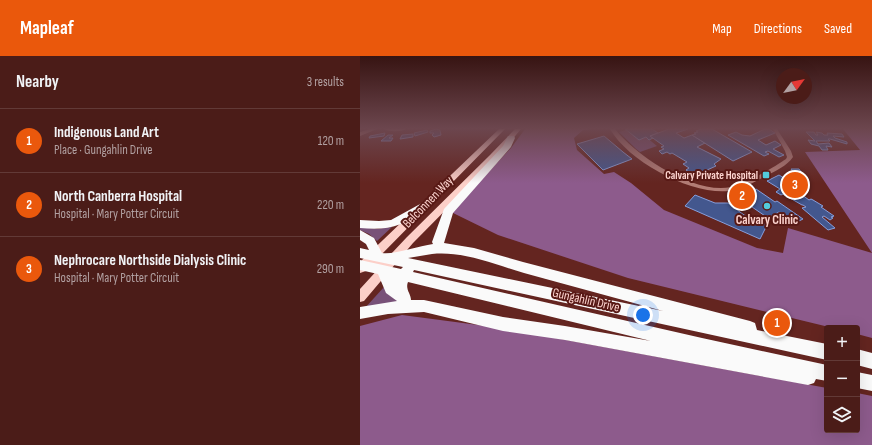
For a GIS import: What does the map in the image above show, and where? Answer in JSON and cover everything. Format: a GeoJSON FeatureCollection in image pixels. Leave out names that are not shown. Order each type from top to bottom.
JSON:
{"type":"FeatureCollection","features":[{"type":"Feature","properties":{"kind":"highway"},"geometry":{"type":"LineString","coordinates":[[507,147],[448,212],[438,242],[439,246],[474,252],[527,269],[824,348]]}},
{"type":"Feature","properties":{"kind":"highway"},"geometry":{"type":"LineString","coordinates":[[360,224],[378,226],[391,225],[404,220],[422,207]]}},
{"type":"Feature","properties":{"kind":"highway"},"geometry":{"type":"LineString","coordinates":[[360,234],[370,241],[389,285],[402,297],[424,306]]}},
{"type":"Feature","properties":{"kind":"highway"},"geometry":{"type":"LineString","coordinates":[[395,258],[417,251],[446,248]]}},
{"type":"Feature","properties":{"kind":"highway"},"geometry":{"type":"LineString","coordinates":[[402,297],[400,288],[401,281],[410,267],[423,257],[446,248]]}},
{"type":"Feature","properties":{"kind":"highway","name":"Gungahlin Drive"},"geometry":{"type":"LineString","coordinates":[[360,253],[423,273],[702,346],[824,373]]}},
{"type":"Feature","properties":{"kind":"highway","name":"Gungahlin Drive"},"geometry":{"type":"LineString","coordinates":[[360,268],[423,273],[824,351]]}},
{"type":"Feature","properties":{"kind":"highway"},"geometry":{"type":"LineString","coordinates":[[360,313],[388,308],[424,306],[448,310],[503,324],[565,333],[824,380]]}},
{"type":"Feature","properties":{"kind":"highway"},"geometry":{"type":"LineString","coordinates":[[860,359],[872,361]]}},
{"type":"Feature","properties":{"kind":"highway"},"geometry":{"type":"LineString","coordinates":[[860,381],[872,384]]}},
{"type":"Feature","properties":{"kind":"highway"},"geometry":{"type":"LineString","coordinates":[[860,387],[872,389]]}},
{"type":"Feature","properties":{"kind":"main road","name":"Belconnen Way"},"geometry":{"type":"LineString","coordinates":[[360,297],[380,262],[422,207],[483,147]]}},
{"type":"Feature","properties":{"kind":"main road","name":"Belconnen Way"},"geometry":{"type":"LineString","coordinates":[[380,262],[395,258],[502,147]]}},
{"type":"Feature","properties":{"kind":"main road"},"geometry":{"type":"LineString","coordinates":[[360,268],[380,262]]}},
{"type":"Feature","properties":{"kind":"street"},"geometry":{"type":"LineString","coordinates":[[628,147],[634,153],[663,171],[706,188],[726,190],[736,187],[788,160],[790,157],[786,147]]}},
{"type":"Feature","properties":{"kind":"shaded area"},"geometry":{"type":"Polygon","coordinates":[[[512,147],[576,147],[577,150],[604,174],[614,172],[631,183],[664,210],[757,248],[783,253],[788,228],[872,253],[872,338],[860,335],[860,325],[824,326],[628,278],[498,235],[451,212],[512,147]]]}},
{"type":"Feature","properties":{"kind":"shaded area"},"geometry":{"type":"Polygon","coordinates":[[[634,147],[654,147],[640,152],[634,147]]]}},
{"type":"Feature","properties":{"kind":"shaded area"},"geometry":{"type":"Polygon","coordinates":[[[858,147],[872,147],[872,253],[805,152],[860,150],[858,147]]]}},
{"type":"Feature","properties":{"kind":"shaded area"},"geometry":{"type":"Polygon","coordinates":[[[360,227],[377,229],[392,227],[377,241],[369,234],[360,230],[360,227]]]}},
{"type":"Feature","properties":{"kind":"shaded area"},"geometry":{"type":"Polygon","coordinates":[[[384,287],[400,301],[365,308],[384,287]]]}},
{"type":"Feature","properties":{"kind":"shaded area"},"geometry":{"type":"Polygon","coordinates":[[[402,315],[501,328],[824,387],[824,433],[860,433],[860,394],[872,396],[872,445],[360,445],[360,326],[402,315]]]}},
{"type":"Feature","properties":{"kind":"building"},"geometry":{"type":"Polygon","coordinates":[[[580,147],[617,147],[632,159],[603,170],[580,147]]]}},
{"type":"Feature","properties":{"kind":"building"},"geometry":{"type":"Polygon","coordinates":[[[661,147],[697,147],[721,159],[714,164],[716,166],[693,175],[686,170],[689,168],[683,164],[687,162],[672,153],[670,154],[667,152],[662,154],[659,151],[664,149],[661,147]]]}},
{"type":"Feature","properties":{"kind":"building"},"geometry":{"type":"Polygon","coordinates":[[[711,147],[744,147],[752,152],[733,161],[711,147]]]}},
{"type":"Feature","properties":{"kind":"building"},"geometry":{"type":"Polygon","coordinates":[[[749,147],[777,147],[773,149],[784,155],[779,157],[768,151],[765,152],[769,154],[764,156],[749,147]]]}},
{"type":"Feature","properties":{"kind":"building"},"geometry":{"type":"Polygon","coordinates":[[[820,147],[827,147],[828,150],[822,150],[820,147]]]}},
{"type":"Feature","properties":{"kind":"building"},"geometry":{"type":"Polygon","coordinates":[[[791,169],[799,169],[808,181],[800,181],[791,169]]]}},
{"type":"Feature","properties":{"kind":"building"},"geometry":{"type":"Polygon","coordinates":[[[779,175],[797,186],[793,188],[794,189],[809,200],[811,199],[823,206],[821,207],[834,216],[831,217],[833,218],[830,220],[824,216],[822,217],[835,228],[828,230],[802,208],[806,207],[783,194],[781,195],[776,192],[780,189],[767,181],[779,175]]]}},
{"type":"Feature","properties":{"kind":"building","name":"Calvary Clinic"},"geometry":{"type":"Polygon","coordinates":[[[756,189],[803,219],[795,223],[779,212],[768,218],[739,198],[756,189]]]}},
{"type":"Feature","properties":{"kind":"building"},"geometry":{"type":"Polygon","coordinates":[[[695,195],[715,203],[728,203],[744,215],[767,225],[760,239],[685,206],[695,195]]]}},
{"type":"Feature","properties":{"kind":"place","name":"Calvary Private Hospital"},"geometry":{"type":"Point","coordinates":[766,175]}},
{"type":"Feature","properties":{"kind":"place","name":"Nephrocare Northside Dialysis Clinic"},"geometry":{"type":"Point","coordinates":[795,185]}},
{"type":"Feature","properties":{"kind":"place","name":"North Canberra Hospital"},"geometry":{"type":"Point","coordinates":[742,196]}},
{"type":"Feature","properties":{"kind":"place","name":"Calvary Clinic"},"geometry":{"type":"Point","coordinates":[767,206]}},
{"type":"Feature","properties":{"kind":"place","name":"Indigenous Land Art"},"geometry":{"type":"Point","coordinates":[777,323]}}]}
